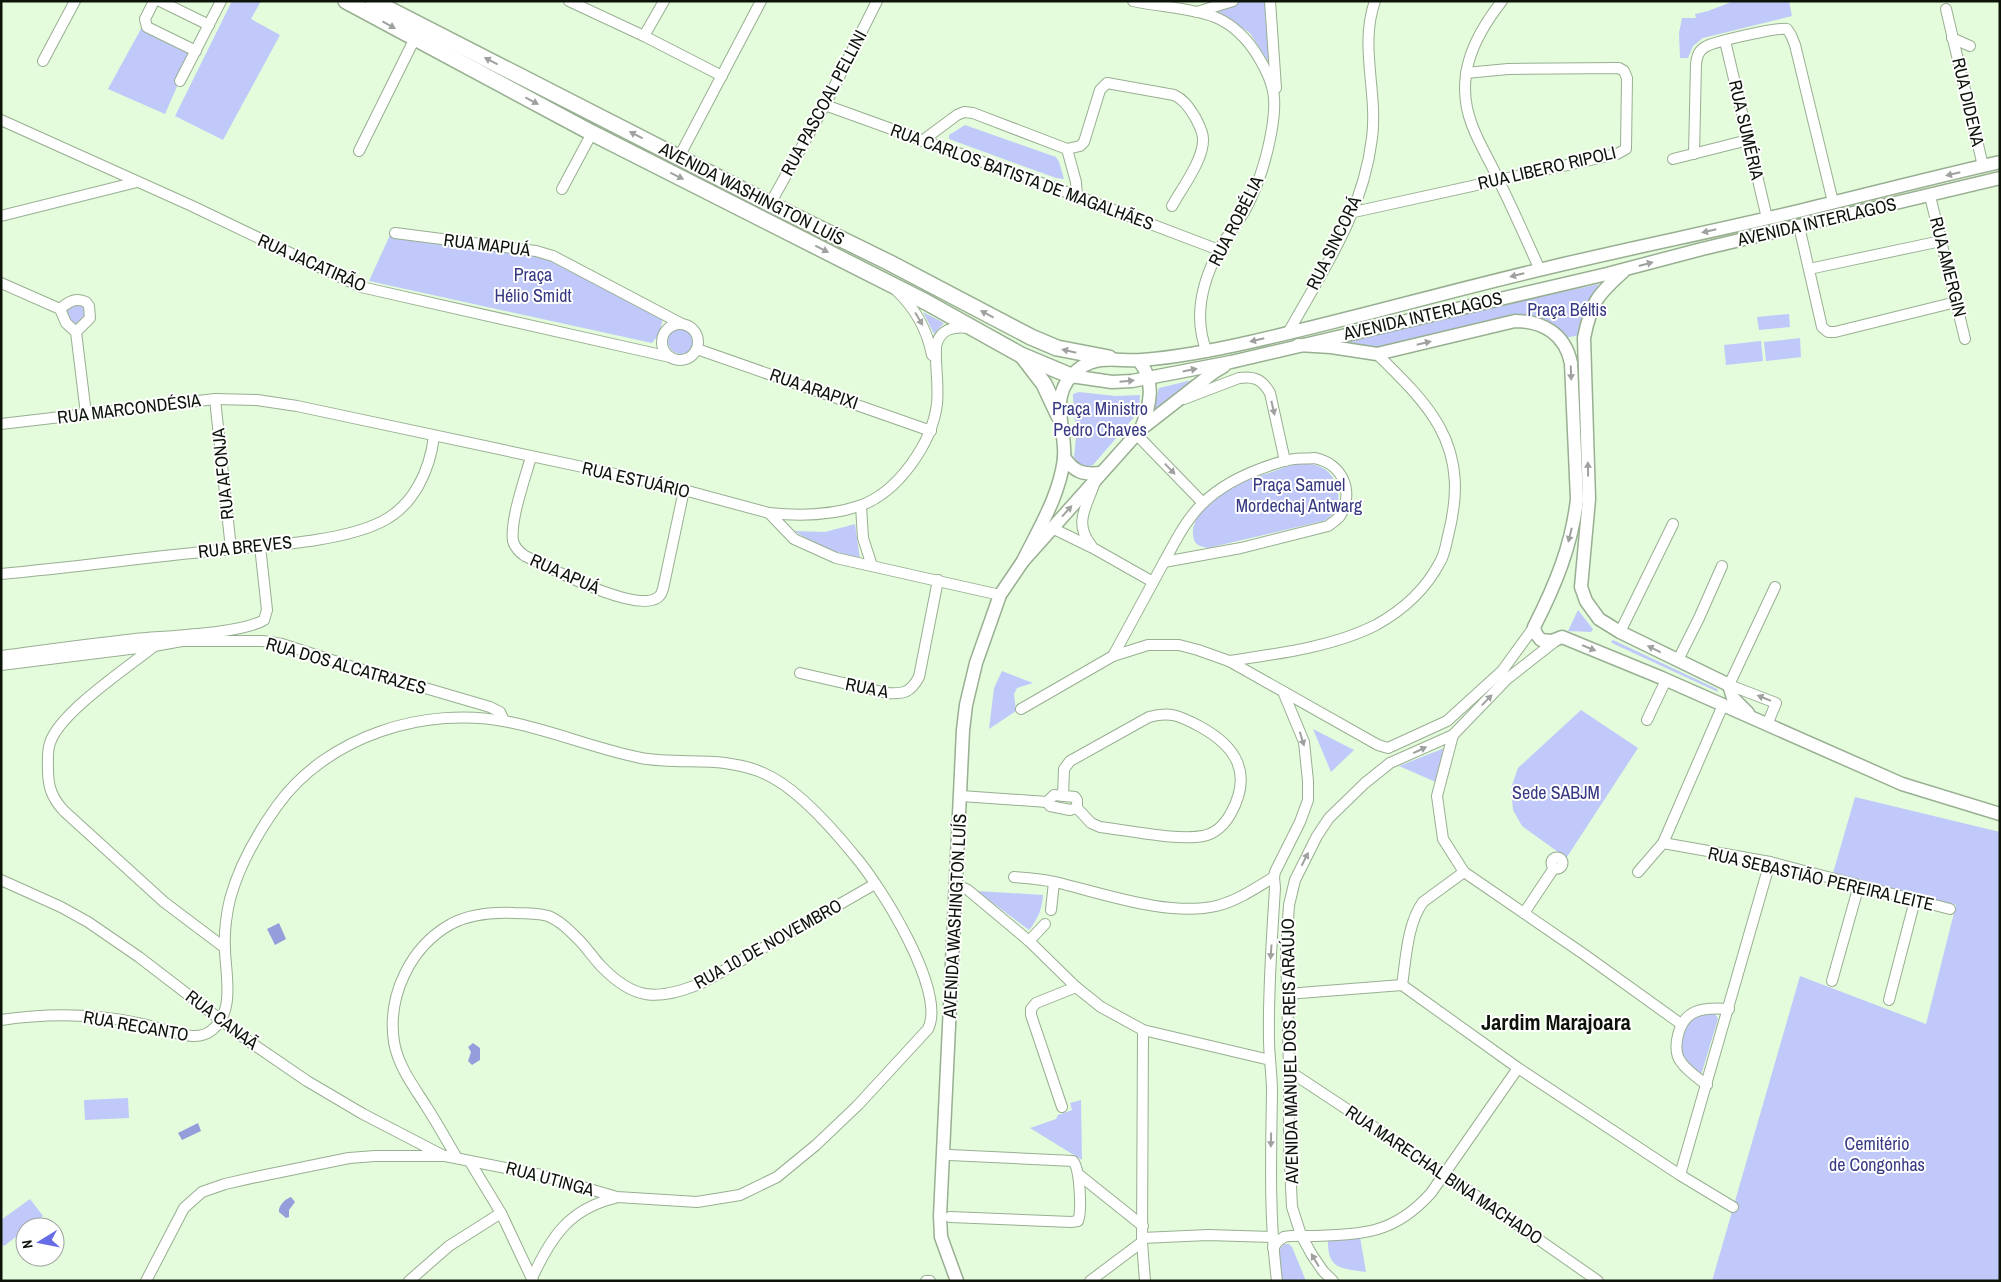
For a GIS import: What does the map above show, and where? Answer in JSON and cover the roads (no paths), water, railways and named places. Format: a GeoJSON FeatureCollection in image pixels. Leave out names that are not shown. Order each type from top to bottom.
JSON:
{"type":"FeatureCollection","features":[{"type":"Feature","properties":{"kind":"highway","name":"AVENIDA WASHINGTON LUÍS"},"geometry":{"type":"LineString","coordinates":[[346,1],[592,134],[887,283],[1022,354]]}},
{"type":"Feature","properties":{"kind":"highway","name":"AVENIDA WASHINGTON LUÍS"},"geometry":{"type":"LineString","coordinates":[[373,1],[770,204],[890,263],[1031,337],[1057,348],[1109,358]]}},
{"type":"Feature","properties":{"kind":"highway","name":"AVENIDA INTERLAGOS"},"geometry":{"type":"LineString","coordinates":[[1022,354],[1071,376]]}},
{"type":"Feature","properties":{"kind":"highway"},"geometry":{"type":"LineString","coordinates":[[1022,354],[1038,373],[1059,416]]}},
{"type":"Feature","properties":{"kind":"main road","name":"AVENIDA INTERLAGOS"},"geometry":{"type":"LineString","coordinates":[[1139,361],[1207,352],[1590,258],[2000,162]]}},
{"type":"Feature","properties":{"kind":"main road","name":"AVENIDA INTERLAGOS"},"geometry":{"type":"LineString","coordinates":[[1071,376],[1112,382],[1149,378],[1231,362],[1625,270],[2000,178]]}},
{"type":"Feature","properties":{"kind":"main road"},"geometry":{"type":"LineString","coordinates":[[1590,258],[1598,267],[1600,292]]}},
{"type":"Feature","properties":{"kind":"main road"},"geometry":{"type":"LineString","coordinates":[[1625,270],[1600,292],[1588,320],[1584,338],[1581,587],[1592,611],[1599,619],[1620,632],[1730,685]]}},
{"type":"Feature","properties":{"kind":"main road"},"geometry":{"type":"LineString","coordinates":[[1298,346],[1331,347],[1377,354],[1515,322],[1528,321],[1540,324],[1562,342],[1571,363],[1583,499],[1575,516],[1563,564],[1555,585],[1534,627],[1536,634],[1541,640],[1552,641],[1562,637],[1666,680],[1902,784],[2000,814]]}},
{"type":"Feature","properties":{"kind":"main road"},"geometry":{"type":"LineString","coordinates":[[1562,342],[1584,338]]}},
{"type":"Feature","properties":{"kind":"main road","name":"AVENIDA WASHINGTON LUÍS"},"geometry":{"type":"LineString","coordinates":[[1109,358],[1139,361]]}},
{"type":"Feature","properties":{"kind":"main road"},"geometry":{"type":"LineString","coordinates":[[1071,376],[1088,364],[1109,358]]}},
{"type":"Feature","properties":{"kind":"main road"},"geometry":{"type":"LineString","coordinates":[[1139,361],[1149,378]]}},
{"type":"Feature","properties":{"kind":"main road"},"geometry":{"type":"LineString","coordinates":[[1139,432],[1214,372],[1231,362]]}},
{"type":"Feature","properties":{"kind":"main road","name":"AVENIDA WASHINGTON LUÍS"},"geometry":{"type":"LineString","coordinates":[[957,1281],[941,1237],[940,1216],[958,885],[964,730],[969,689],[1000,595],[1023,561],[1051,507],[1064,457],[1059,416],[1061,398],[1071,376]]}},
{"type":"Feature","properties":{"kind":"main road","name":"AVENIDA WASHINGTON LUÍS"},"geometry":{"type":"LineString","coordinates":[[1023,561],[1139,432],[1149,405],[1149,378]]}},
{"type":"Feature","properties":{"kind":"main road"},"geometry":{"type":"LineString","coordinates":[[1064,457],[1070,466],[1082,474],[1099,476]]}},
{"type":"Feature","properties":{"kind":"main road"},"geometry":{"type":"LineString","coordinates":[[1707,698],[1719,694],[1730,685]]}},
{"type":"Feature","properties":{"kind":"main road"},"geometry":{"type":"LineString","coordinates":[[1730,685],[1733,698],[1752,718]]}},
{"type":"Feature","properties":{"kind":"street"},"geometry":{"type":"LineString","coordinates":[[43,61],[75,1]]}},
{"type":"Feature","properties":{"kind":"street"},"geometry":{"type":"LineString","coordinates":[[154,1],[144,19],[147,27],[196,50]]}},
{"type":"Feature","properties":{"kind":"street"},"geometry":{"type":"LineString","coordinates":[[160,1],[209,25]]}},
{"type":"Feature","properties":{"kind":"street"},"geometry":{"type":"LineString","coordinates":[[180,81],[221,1]]}},
{"type":"Feature","properties":{"kind":"street"},"geometry":{"type":"LineString","coordinates":[[569,1],[644,36],[722,76]]}},
{"type":"Feature","properties":{"kind":"street"},"geometry":{"type":"LineString","coordinates":[[644,36],[664,1]]}},
{"type":"Feature","properties":{"kind":"street"},"geometry":{"type":"LineString","coordinates":[[679,157],[761,1]]}},
{"type":"Feature","properties":{"kind":"street","name":"RUA PASCOAL PELLINI"},"geometry":{"type":"LineString","coordinates":[[770,204],[825,105],[877,1]]}},
{"type":"Feature","properties":{"kind":"street","name":"RUA ROBÉLIA"},"geometry":{"type":"LineString","coordinates":[[1133,1],[1174,6],[1196,12],[1216,18],[1240,33],[1251,45],[1264,65],[1276,95],[1274,120],[1266,160],[1244,212],[1219,250],[1201,299],[1199,324],[1207,352]]}},
{"type":"Feature","properties":{"kind":"street"},"geometry":{"type":"LineString","coordinates":[[1196,12],[1233,1]]}},
{"type":"Feature","properties":{"kind":"street"},"geometry":{"type":"LineString","coordinates":[[1270,1],[1276,95]]}},
{"type":"Feature","properties":{"kind":"street","name":"RUA SINCORÁ"},"geometry":{"type":"LineString","coordinates":[[1288,333],[1337,247],[1354,212],[1367,168],[1373,136],[1373,102],[1367,40],[1369,21],[1375,1]]}},
{"type":"Feature","properties":{"kind":"street"},"geometry":{"type":"LineString","coordinates":[[1502,1],[1486,21],[1476,39],[1466,73],[1465,89],[1471,123],[1540,270]]}},
{"type":"Feature","properties":{"kind":"street","name":"RUA DIDENA"},"geometry":{"type":"LineString","coordinates":[[1946,9],[1983,166]]}},
{"type":"Feature","properties":{"kind":"street"},"geometry":{"type":"LineString","coordinates":[[1694,154],[1697,55],[1708,45],[1783,28],[1790,32],[1794,44],[1834,202]]}},
{"type":"Feature","properties":{"kind":"street"},"geometry":{"type":"LineString","coordinates":[[359,151],[415,38]]}},
{"type":"Feature","properties":{"kind":"street","name":"RUA DIDENA"},"geometry":{"type":"LineString","coordinates":[[1952,38],[1970,46]]}},
{"type":"Feature","properties":{"kind":"street","name":"RUA SUMÉRIA"},"geometry":{"type":"LineString","coordinates":[[1725,41],[1767,218]]}},
{"type":"Feature","properties":{"kind":"street","name":"RUA LIBERO RIPOLI"},"geometry":{"type":"LineString","coordinates":[[1354,212],[1549,170],[1624,151],[1627,141],[1626,74],[1618,68],[1508,69],[1466,73]]}},
{"type":"Feature","properties":{"kind":"street"},"geometry":{"type":"LineString","coordinates":[[922,141],[957,115],[968,112],[1067,149],[1080,146],[1084,142],[1100,90],[1107,83],[1174,95],[1182,98],[1188,106],[1202,129],[1203,140],[1201,155],[1172,206]]}},
{"type":"Feature","properties":{"kind":"street","name":"RUA CARLOS BATISTA DE MAGALHÃES"},"geometry":{"type":"LineString","coordinates":[[825,105],[1077,196],[1219,250]]}},
{"type":"Feature","properties":{"kind":"street","name":"RUA JACATIRÃO"},"geometry":{"type":"LineString","coordinates":[[1,120],[192,206],[361,287],[670,357]]}},
{"type":"Feature","properties":{"kind":"street"},"geometry":{"type":"LineString","coordinates":[[562,189],[592,134]]}},
{"type":"Feature","properties":{"kind":"street"},"geometry":{"type":"LineString","coordinates":[[1673,159],[1748,140]]}},
{"type":"Feature","properties":{"kind":"street"},"geometry":{"type":"LineString","coordinates":[[1067,149],[1076,182],[1077,196]]}},
{"type":"Feature","properties":{"kind":"street"},"geometry":{"type":"LineString","coordinates":[[1,216],[137,182]]}},
{"type":"Feature","properties":{"kind":"street","name":"RUA AMERGIN"},"geometry":{"type":"LineString","coordinates":[[1930,196],[1965,339]]}},
{"type":"Feature","properties":{"kind":"street"},"geometry":{"type":"LineString","coordinates":[[1799,226],[1822,327],[1831,332],[1956,302]]}},
{"type":"Feature","properties":{"kind":"street","name":"RUA MAPUÁ"},"geometry":{"type":"LineString","coordinates":[[395,234],[536,250],[553,256],[682,324]]}},
{"type":"Feature","properties":{"kind":"street"},"geometry":{"type":"LineString","coordinates":[[1809,269],[1941,241]]}},
{"type":"Feature","properties":{"kind":"street"},"geometry":{"type":"LineString","coordinates":[[887,283],[904,299],[925,329],[935,368]]}},
{"type":"Feature","properties":{"kind":"street"},"geometry":{"type":"LineString","coordinates":[[2,285],[60,309],[66,323],[76,332],[86,414]]}},
{"type":"Feature","properties":{"kind":"street"},"geometry":{"type":"LineString","coordinates":[[60,309],[76,299],[86,302],[89,306],[90,318],[76,332]]}},
{"type":"Feature","properties":{"kind":"street"},"geometry":{"type":"LineString","coordinates":[[682,324],[688,325],[696,332],[697,349],[686,359],[676,360],[670,357],[663,348],[663,336],[671,326],[682,324]]}},
{"type":"Feature","properties":{"kind":"street"},"geometry":{"type":"LineString","coordinates":[[769,514],[818,514],[860,506],[881,494],[899,479],[915,458],[931,431],[937,403],[936,346],[941,334],[950,329],[960,327],[973,329]]}},
{"type":"Feature","properties":{"kind":"street","name":"RUA ARAPIXI"},"geometry":{"type":"LineString","coordinates":[[697,349],[931,431]]}},
{"type":"Feature","properties":{"kind":"street"},"geometry":{"type":"LineString","coordinates":[[1229,661],[1286,652],[1340,639],[1376,624],[1406,605],[1423,588],[1442,560],[1454,512],[1456,482],[1449,450],[1439,426],[1426,407],[1377,354]]}},
{"type":"Feature","properties":{"kind":"street"},"geometry":{"type":"LineString","coordinates":[[1178,402],[1239,378],[1259,379],[1270,393],[1285,460]]}},
{"type":"Feature","properties":{"kind":"street","name":"RUA MARCONDÉSIA"},"geometry":{"type":"LineString","coordinates":[[1,424],[86,414],[186,407],[215,398],[257,403]]}},
{"type":"Feature","properties":{"kind":"street","name":"RUA AFONJA"},"geometry":{"type":"LineString","coordinates":[[215,398],[231,549]]}},
{"type":"Feature","properties":{"kind":"street","name":"RUA ESTUÁRIO"},"geometry":{"type":"LineString","coordinates":[[257,403],[297,406],[684,490],[769,514],[794,538],[807,546],[836,558],[1000,595]]}},
{"type":"Feature","properties":{"kind":"street"},"geometry":{"type":"LineString","coordinates":[[1139,432],[1203,503]]}},
{"type":"Feature","properties":{"kind":"street","name":"RUA BREVES"},"geometry":{"type":"LineString","coordinates":[[1,574],[260,546],[341,535],[382,522],[407,501],[419,486],[432,454],[434,436]]}},
{"type":"Feature","properties":{"kind":"street","name":"RUA APUÁ"},"geometry":{"type":"LineString","coordinates":[[531,457],[514,524],[514,543],[518,550],[525,556],[587,586],[641,601],[650,601],[661,595],[684,490]]}},
{"type":"Feature","properties":{"kind":"street"},"geometry":{"type":"LineString","coordinates":[[1113,656],[1153,582],[1164,562],[1185,525],[1203,503],[1231,483],[1255,471],[1285,460],[1314,458],[1331,463],[1340,472],[1344,482],[1345,503],[1340,517],[1328,526],[1241,548],[1164,562]]}},
{"type":"Feature","properties":{"kind":"street"},"geometry":{"type":"LineString","coordinates":[[1094,548],[1086,539],[1081,526],[1082,518],[1099,476]]}},
{"type":"Feature","properties":{"kind":"street"},"geometry":{"type":"LineString","coordinates":[[860,506],[863,538],[872,566]]}},
{"type":"Feature","properties":{"kind":"street"},"geometry":{"type":"LineString","coordinates":[[1620,632],[1673,524]]}},
{"type":"Feature","properties":{"kind":"street"},"geometry":{"type":"LineString","coordinates":[[1052,528],[1094,548],[1153,582]]}},
{"type":"Feature","properties":{"kind":"street"},"geometry":{"type":"LineString","coordinates":[[1,656],[96,643],[227,630],[259,624],[264,620],[267,610],[260,546]]}},
{"type":"Feature","properties":{"kind":"street"},"geometry":{"type":"LineString","coordinates":[[1678,660],[1722,566]]}},
{"type":"Feature","properties":{"kind":"street","name":"RUA A"},"geometry":{"type":"LineString","coordinates":[[800,673],[887,693],[900,694],[911,690],[919,677],[938,580]]}},
{"type":"Feature","properties":{"kind":"street"},"geometry":{"type":"LineString","coordinates":[[1767,725],[1776,703],[1730,685],[1775,586]]}},
{"type":"Feature","properties":{"kind":"street"},"geometry":{"type":"LineString","coordinates":[[1021,709],[1113,656],[1148,645],[1179,645],[1229,661],[1284,694],[1378,745],[1388,748],[1448,721],[1502,671],[1534,627]]}},
{"type":"Feature","properties":{"kind":"street","name":"AVENIDA MANUEL DOS REIS ARAÚJO"},"geometry":{"type":"LineString","coordinates":[[1333,1281],[1316,1263],[1301,1235],[1292,1207],[1288,1146],[1289,1071],[1286,952],[1289,905],[1295,880],[1317,836],[1329,818],[1365,783],[1390,762],[1453,735],[1507,679],[1562,637]]}},
{"type":"Feature","properties":{"kind":"street","name":"RUA DOS ALCATRAZES"},"geometry":{"type":"LineString","coordinates":[[1,665],[182,641],[247,640],[282,644],[490,707],[500,712],[504,720]]}},
{"type":"Feature","properties":{"kind":"street"},"geometry":{"type":"LineString","coordinates":[[154,646],[88,697],[66,718],[50,742],[48,780],[56,802],[64,811],[164,902],[225,948],[227,996],[223,1019]]}},
{"type":"Feature","properties":{"kind":"street"},"geometry":{"type":"LineString","coordinates":[[1647,720],[1666,680]]}},
{"type":"Feature","properties":{"kind":"street","name":"AVENIDA MANUEL DOS REIS ARAÚJO"},"geometry":{"type":"LineString","coordinates":[[1277,1281],[1272,1237],[1270,1168],[1272,1082],[1269,972],[1275,888],[1274,877],[1300,822],[1308,800],[1304,742],[1284,694]]}},
{"type":"Feature","properties":{"kind":"street"},"geometry":{"type":"LineString","coordinates":[[1638,872],[1663,843],[1723,705]]}},
{"type":"Feature","properties":{"kind":"street"},"geometry":{"type":"LineString","coordinates":[[1047,802],[1054,795],[1077,798],[1077,808],[1091,823],[1100,827],[1186,838],[1204,836],[1216,831],[1227,821],[1237,802],[1242,779],[1239,763],[1223,742],[1185,719],[1172,714],[1159,714],[1149,717],[1070,761],[1064,769],[1063,796]]}},
{"type":"Feature","properties":{"kind":"street","name":"RUA DOS ALCATRAZES"},"geometry":{"type":"LineString","coordinates":[[225,948],[226,924],[230,901],[252,846],[279,803],[317,765],[371,735],[400,725],[433,719],[453,718],[504,720],[642,759],[721,763],[742,766],[762,772],[789,790],[823,820],[858,859],[898,918],[916,957],[928,994],[932,1015]]}},
{"type":"Feature","properties":{"kind":"street"},"geometry":{"type":"LineString","coordinates":[[1448,721],[1453,735],[1437,796],[1443,839],[1464,872],[1681,1024]]}},
{"type":"Feature","properties":{"kind":"street"},"geometry":{"type":"LineString","coordinates":[[961,796],[1047,802],[1054,808],[1070,810],[1077,808]]}},
{"type":"Feature","properties":{"kind":"street","name":"RUA SEBASTIÃO PEREIRA LEITE"},"geometry":{"type":"LineString","coordinates":[[1663,843],[1770,862],[1950,909]]}},
{"type":"Feature","properties":{"kind":"street"},"geometry":{"type":"LineString","coordinates":[[1680,1175],[1770,862]]}},
{"type":"Feature","properties":{"kind":"street"},"geometry":{"type":"LineString","coordinates":[[1524,913],[1554,868]]}},
{"type":"Feature","properties":{"kind":"street"},"geometry":{"type":"LineString","coordinates":[[1402,985],[1411,931],[1419,908],[1423,902],[1464,872]]}},
{"type":"Feature","properties":{"kind":"street"},"geometry":{"type":"LineString","coordinates":[[1014,877],[1054,882],[1148,905],[1192,908],[1215,906],[1231,901],[1274,877]]}},
{"type":"Feature","properties":{"kind":"street","name":"RUA CANAÃ"},"geometry":{"type":"LineString","coordinates":[[1,880],[61,907],[88,922],[223,1019],[247,1040],[307,1081],[363,1114],[445,1156]]}},
{"type":"Feature","properties":{"kind":"street"},"geometry":{"type":"LineString","coordinates":[[1052,910],[1054,882]]}},
{"type":"Feature","properties":{"kind":"street","name":"RUA 10 DE NOVEMBRO"},"geometry":{"type":"LineString","coordinates":[[457,1158],[407,1076],[397,1054],[393,1025],[394,1005],[404,973],[419,951],[436,934],[452,923],[479,914],[501,912],[546,916],[555,919],[572,933],[620,984],[643,994],[661,995],[677,993],[702,983],[875,884]]}},
{"type":"Feature","properties":{"kind":"street"},"geometry":{"type":"LineString","coordinates":[[958,885],[968,890],[1029,941],[1076,987],[1101,1007],[1143,1030],[1270,1060]]}},
{"type":"Feature","properties":{"kind":"street"},"geometry":{"type":"LineString","coordinates":[[1832,981],[1860,885]]}},
{"type":"Feature","properties":{"kind":"street"},"geometry":{"type":"LineString","coordinates":[[1889,1000],[1915,900]]}},
{"type":"Feature","properties":{"kind":"street"},"geometry":{"type":"LineString","coordinates":[[1029,941],[1045,924]]}},
{"type":"Feature","properties":{"kind":"street"},"geometry":{"type":"LineString","coordinates":[[1287,994],[1402,985],[1518,1068],[1680,1175],[1733,1207]]}},
{"type":"Feature","properties":{"kind":"street"},"geometry":{"type":"LineString","coordinates":[[1062,1107],[1031,1015],[1031,1009],[1036,1003],[1076,987]]}},
{"type":"Feature","properties":{"kind":"street"},"geometry":{"type":"LineString","coordinates":[[1706,1085],[1680,1061],[1676,1046],[1681,1024],[1694,1013],[1704,1009],[1729,1009]]}},
{"type":"Feature","properties":{"kind":"street","name":"RUA UTINGA"},"geometry":{"type":"LineString","coordinates":[[146,1281],[184,1208],[202,1192],[248,1178],[349,1158],[445,1156],[541,1175],[617,1197],[677,1202],[716,1200],[740,1195],[777,1177],[816,1145],[923,1036],[931,1022],[932,1015]]}},
{"type":"Feature","properties":{"kind":"street","name":"RUA RECANTO"},"geometry":{"type":"LineString","coordinates":[[1,1020],[29,1016],[97,1017],[133,1022],[187,1036],[198,1036],[214,1029],[223,1019]]}},
{"type":"Feature","properties":{"kind":"street"},"geometry":{"type":"LineString","coordinates":[[1143,1030],[1142,1240],[1145,1281]]}},
{"type":"Feature","properties":{"kind":"street"},"geometry":{"type":"LineString","coordinates":[[1273,1248],[1284,1237],[1360,1233],[1388,1226],[1404,1218],[1417,1208],[1446,1174],[1518,1068]]}},
{"type":"Feature","properties":{"kind":"street","name":"RUA MARECHAL BINA MACHADO"},"geometry":{"type":"LineString","coordinates":[[1289,1071],[1446,1174],[1598,1281]]}},
{"type":"Feature","properties":{"kind":"street"},"geometry":{"type":"LineString","coordinates":[[949,1155],[1068,1160],[1074,1162],[1078,1174],[1079,1218],[1075,1222],[950,1217]]}},
{"type":"Feature","properties":{"kind":"street"},"geometry":{"type":"LineString","coordinates":[[470,1162],[502,1213],[532,1279]]}},
{"type":"Feature","properties":{"kind":"street"},"geometry":{"type":"LineString","coordinates":[[1078,1174],[1142,1226]]}},
{"type":"Feature","properties":{"kind":"street"},"geometry":{"type":"LineString","coordinates":[[532,1279],[559,1230],[573,1216],[601,1201],[617,1197]]}},
{"type":"Feature","properties":{"kind":"street"},"geometry":{"type":"LineString","coordinates":[[409,1281],[449,1246],[502,1213]]}},
{"type":"Feature","properties":{"kind":"street"},"geometry":{"type":"LineString","coordinates":[[1090,1281],[1142,1240],[1208,1235],[1272,1237]]}},
{"type":"Feature","properties":{"kind":"district","name":"Jardim Marajoara"},"geometry":{"type":"Point","coordinates":[1556,1022]}},
{"type":"Feature","properties":{"kind":"park label","name":"Praça Hélio Smidt"},"geometry":{"type":"Point","coordinates":[533,285]}},
{"type":"Feature","properties":{"kind":"park label","name":"Praça Béltis"},"geometry":{"type":"Point","coordinates":[1567,310]}},
{"type":"Feature","properties":{"kind":"park label","name":"Praça Ministro Pedro Chaves"},"geometry":{"type":"Point","coordinates":[1100,419]}},
{"type":"Feature","properties":{"kind":"park label","name":"Praça Samuel Mordechaj Antwarg"},"geometry":{"type":"Point","coordinates":[1299,495]}},
{"type":"Feature","properties":{"kind":"park label","name":"Sede SABJM"},"geometry":{"type":"Point","coordinates":[1556,793]}},
{"type":"Feature","properties":{"kind":"park label","name":"Cemitério de Congonhas"},"geometry":{"type":"Point","coordinates":[1877,1154]}}]}
